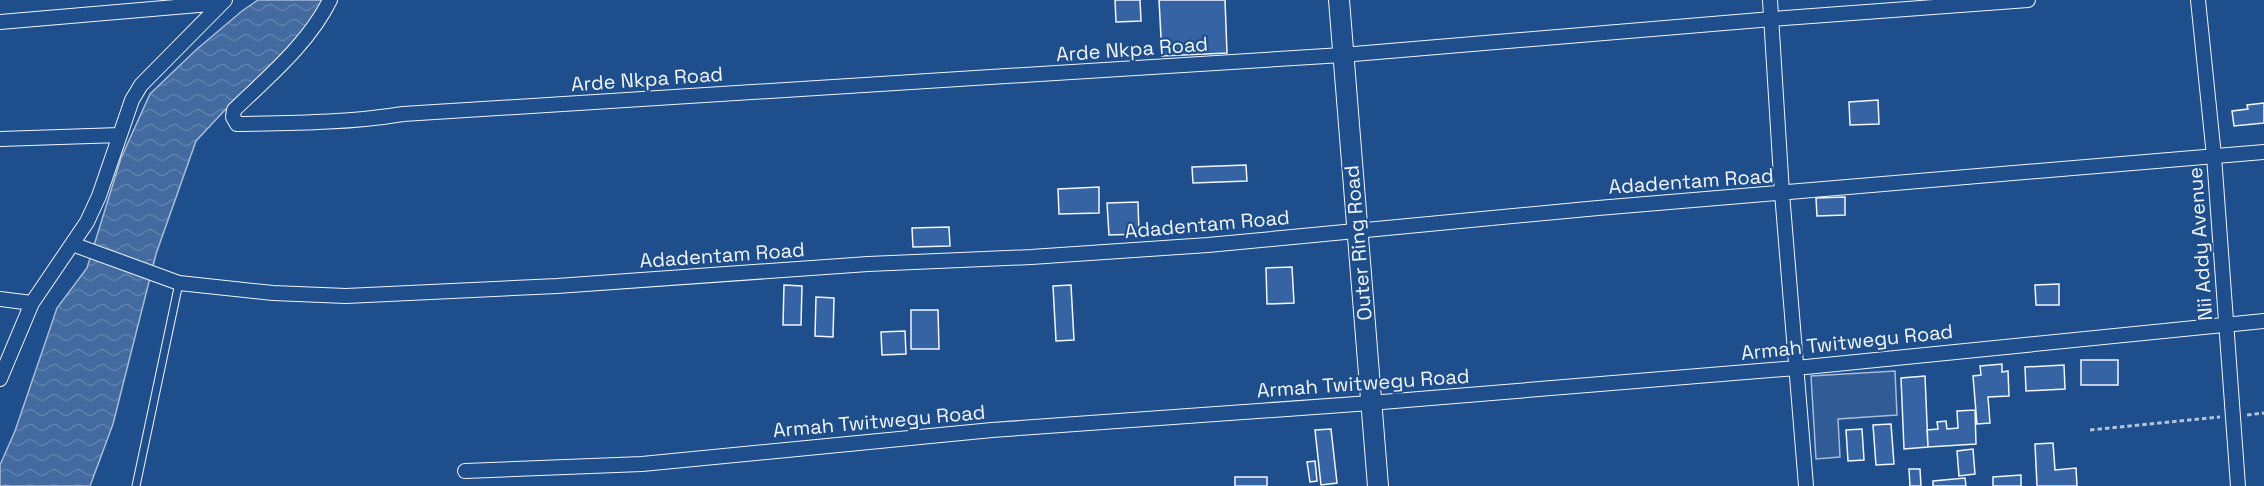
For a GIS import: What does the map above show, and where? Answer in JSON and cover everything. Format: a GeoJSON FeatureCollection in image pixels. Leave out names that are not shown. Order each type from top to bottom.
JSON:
{"type":"FeatureCollection","features":[{"type":"Feature","properties":{"kind":"street","name":"Arde Nkpa Road"},"geometry":{"type":"LineString","coordinates":[[330,0],[323,14],[288,56],[234,110],[233,117],[237,124],[333,122],[403,114],[1342,55],[2028,0]]}},
{"type":"Feature","properties":{"kind":"street","name":"Outer Ring Road"},"geometry":{"type":"LineString","coordinates":[[1339,0],[1378,486]]}},
{"type":"Feature","properties":{"kind":"street"},"geometry":{"type":"LineString","coordinates":[[1770,0],[1782,194],[1806,486]]}},
{"type":"Feature","properties":{"kind":"street","name":"Nii Addy Avenue"},"geometry":{"type":"LineString","coordinates":[[2198,0],[2214,156],[2238,486]]}},
{"type":"Feature","properties":{"kind":"street"},"geometry":{"type":"LineString","coordinates":[[0,22],[224,2]]}},
{"type":"Feature","properties":{"kind":"street"},"geometry":{"type":"LineString","coordinates":[[0,379],[32,303],[91,213],[132,100],[141,85],[224,2]]}},
{"type":"Feature","properties":{"kind":"street"},"geometry":{"type":"LineString","coordinates":[[0,139],[120,135]]}},
{"type":"Feature","properties":{"kind":"street","name":"Adadentam Road"},"geometry":{"type":"LineString","coordinates":[[72,244],[179,283],[273,293],[346,296],[557,286],[868,264],[1031,257],[1208,245],[1357,230],[2264,152]]}},
{"type":"Feature","properties":{"kind":"street"},"geometry":{"type":"LineString","coordinates":[[0,299],[32,303]]}},
{"type":"Feature","properties":{"kind":"street","name":"Armah Twitwegu Road"},"geometry":{"type":"LineString","coordinates":[[465,471],[642,464],[992,430],[1370,403],[1796,368],[2264,321]]}},
{"type":"Feature","properties":{"kind":"lane"},"geometry":{"type":"LineString","coordinates":[[136,486],[179,283]]}},
{"type":"Feature","properties":{"kind":"path"},"geometry":{"type":"LineString","coordinates":[[2090,430],[2264,413]]}},
{"type":"Feature","properties":{"kind":"shaded area"},"geometry":{"type":"Polygon","coordinates":[[[1895,371],[1897,415],[1838,419],[1840,457],[1816,459],[1811,376],[1895,371]]]}},
{"type":"Feature","properties":{"kind":"water"},"geometry":{"type":"Polygon","coordinates":[[[258,0],[327,0],[292,48],[223,112],[196,141],[156,254],[113,424],[90,486],[0,486],[0,465],[15,431],[57,308],[87,268],[121,158],[150,94],[197,49],[258,0]]]}},
{"type":"Feature","properties":{"kind":"building"},"geometry":{"type":"Polygon","coordinates":[[[1115,0],[1140,0],[1141,21],[1116,22],[1115,0]]]}},
{"type":"Feature","properties":{"kind":"building"},"geometry":{"type":"Polygon","coordinates":[[[1159,0],[1225,0],[1227,53],[1162,56],[1159,0]]]}},
{"type":"Feature","properties":{"kind":"building"},"geometry":{"type":"Polygon","coordinates":[[[1878,100],[1879,124],[1850,125],[1849,102],[1878,100]]]}},
{"type":"Feature","properties":{"kind":"building"},"geometry":{"type":"Polygon","coordinates":[[[2264,103],[2264,123],[2234,126],[2232,111],[2248,109],[2247,105],[2264,103]]]}},
{"type":"Feature","properties":{"kind":"building"},"geometry":{"type":"Polygon","coordinates":[[[1246,165],[1247,181],[1193,183],[1192,167],[1246,165]]]}},
{"type":"Feature","properties":{"kind":"building"},"geometry":{"type":"Polygon","coordinates":[[[1099,187],[1099,213],[1059,214],[1058,189],[1099,187]]]}},
{"type":"Feature","properties":{"kind":"building"},"geometry":{"type":"Polygon","coordinates":[[[1845,197],[1845,215],[1817,216],[1816,198],[1845,197]]]}},
{"type":"Feature","properties":{"kind":"building"},"geometry":{"type":"Polygon","coordinates":[[[1138,202],[1139,234],[1109,235],[1107,203],[1138,202]]]}},
{"type":"Feature","properties":{"kind":"building"},"geometry":{"type":"Polygon","coordinates":[[[949,227],[950,246],[913,247],[912,228],[949,227]]]}},
{"type":"Feature","properties":{"kind":"building"},"geometry":{"type":"Polygon","coordinates":[[[1292,267],[1294,303],[1267,304],[1266,268],[1292,267]]]}},
{"type":"Feature","properties":{"kind":"building"},"geometry":{"type":"Polygon","coordinates":[[[2059,284],[2059,305],[2036,305],[2035,285],[2059,284]]]}},
{"type":"Feature","properties":{"kind":"building"},"geometry":{"type":"Polygon","coordinates":[[[784,285],[802,286],[801,325],[783,325],[784,285]]]}},
{"type":"Feature","properties":{"kind":"building"},"geometry":{"type":"Polygon","coordinates":[[[1071,285],[1074,340],[1056,341],[1053,286],[1071,285]]]}},
{"type":"Feature","properties":{"kind":"building"},"geometry":{"type":"Polygon","coordinates":[[[816,297],[834,298],[833,337],[815,336],[816,297]]]}},
{"type":"Feature","properties":{"kind":"building"},"geometry":{"type":"Polygon","coordinates":[[[911,310],[938,310],[939,349],[911,349],[911,310]]]}},
{"type":"Feature","properties":{"kind":"building"},"geometry":{"type":"Polygon","coordinates":[[[905,331],[906,354],[882,355],[881,332],[905,331]]]}},
{"type":"Feature","properties":{"kind":"building"},"geometry":{"type":"Polygon","coordinates":[[[2081,360],[2118,360],[2118,385],[2081,385],[2081,360]]]}},
{"type":"Feature","properties":{"kind":"building"},"geometry":{"type":"Polygon","coordinates":[[[2002,364],[2002,372],[2008,371],[2009,396],[1988,397],[1990,423],[1977,424],[1973,376],[1981,375],[1980,366],[2002,364]]]}},
{"type":"Feature","properties":{"kind":"building"},"geometry":{"type":"Polygon","coordinates":[[[2064,365],[2065,389],[2026,391],[2025,367],[2064,365]]]}},
{"type":"Feature","properties":{"kind":"building"},"geometry":{"type":"Polygon","coordinates":[[[1925,376],[1928,447],[1904,449],[1901,378],[1925,376]]]}},
{"type":"Feature","properties":{"kind":"building"},"geometry":{"type":"Polygon","coordinates":[[[1975,410],[1976,444],[1928,447],[1927,430],[1938,429],[1937,422],[1946,421],[1947,429],[1958,428],[1957,411],[1975,410]]]}},
{"type":"Feature","properties":{"kind":"building"},"geometry":{"type":"Polygon","coordinates":[[[1891,424],[1894,464],[1876,465],[1873,425],[1891,424]]]}},
{"type":"Feature","properties":{"kind":"building"},"geometry":{"type":"Polygon","coordinates":[[[1331,429],[1337,483],[1321,485],[1315,430],[1331,429]]]}},
{"type":"Feature","properties":{"kind":"building"},"geometry":{"type":"Polygon","coordinates":[[[1862,429],[1864,460],[1848,461],[1846,430],[1862,429]]]}},
{"type":"Feature","properties":{"kind":"building"},"geometry":{"type":"Polygon","coordinates":[[[2053,443],[2055,470],[2076,468],[2077,486],[2037,486],[2035,444],[2053,443]]]}},
{"type":"Feature","properties":{"kind":"building"},"geometry":{"type":"Polygon","coordinates":[[[1973,449],[1975,474],[1959,476],[1957,451],[1973,449]]]}},
{"type":"Feature","properties":{"kind":"building"},"geometry":{"type":"Polygon","coordinates":[[[1315,461],[1317,481],[1310,482],[1307,462],[1315,461]]]}},
{"type":"Feature","properties":{"kind":"building"},"geometry":{"type":"Polygon","coordinates":[[[1909,469],[1920,469],[1921,486],[1910,486],[1909,469]]]}},
{"type":"Feature","properties":{"kind":"building"},"geometry":{"type":"Polygon","coordinates":[[[2021,475],[2021,486],[1993,486],[1993,477],[2021,475]]]}},
{"type":"Feature","properties":{"kind":"building"},"geometry":{"type":"Polygon","coordinates":[[[1235,477],[1267,477],[1267,486],[1235,486],[1235,477]]]}},
{"type":"Feature","properties":{"kind":"building"},"geometry":{"type":"Polygon","coordinates":[[[1965,478],[1966,486],[1933,486],[1933,481],[1965,478]]]}}]}
